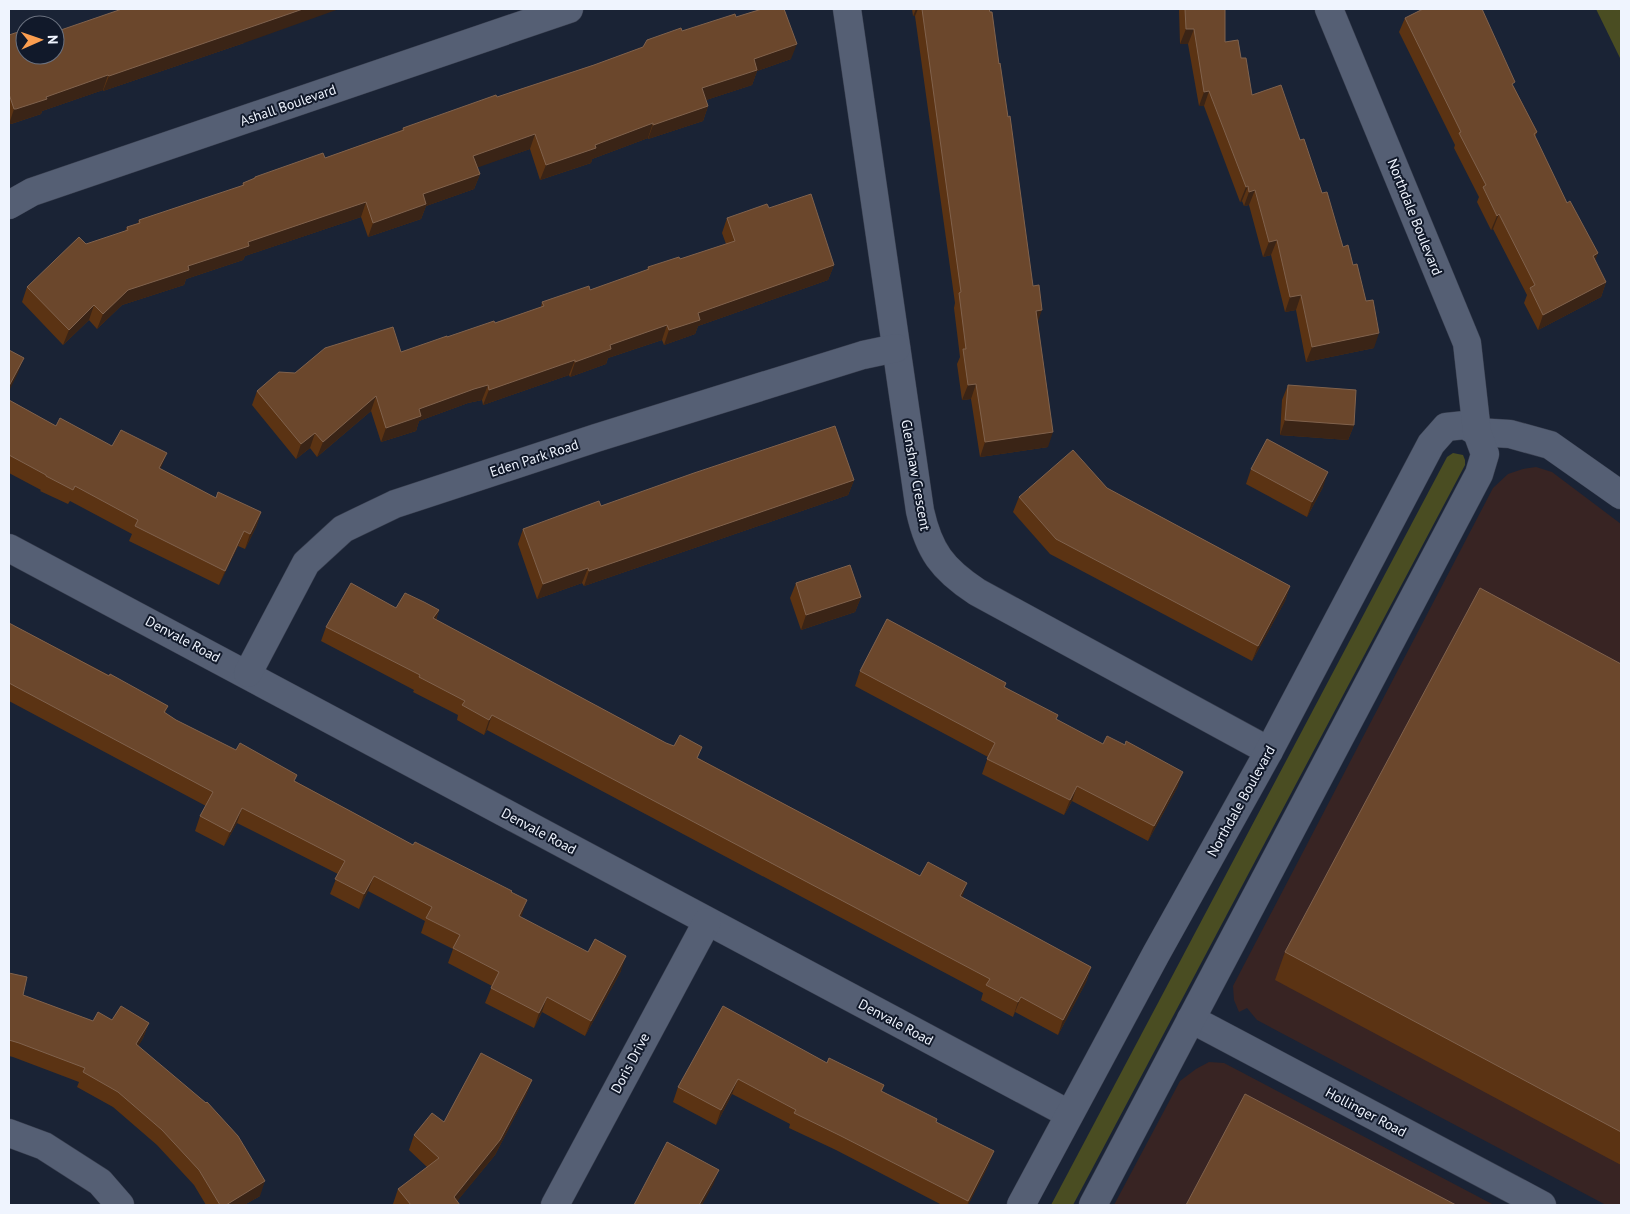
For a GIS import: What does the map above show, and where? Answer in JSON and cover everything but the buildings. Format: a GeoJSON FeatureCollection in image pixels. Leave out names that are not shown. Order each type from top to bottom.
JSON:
{"type":"FeatureCollection","features":[{"type":"Feature","properties":{"kind":"street","name":"Ashall Boulevard"},"geometry":{"type":"LineString","coordinates":[[9,206],[32,192],[569,9]]}},
{"type":"Feature","properties":{"kind":"street","name":"Glenshaw Crescent"},"geometry":{"type":"LineString","coordinates":[[846,9],[920,511],[925,531],[932,547],[941,562],[963,583],[977,592],[1269,751]]}},
{"type":"Feature","properties":{"kind":"street","name":"Northdale Boulevard"},"geometry":{"type":"LineString","coordinates":[[1092,1205],[1479,474],[1485,454],[1478,432],[1467,343],[1329,9]]}},
{"type":"Feature","properties":{"kind":"street","name":"Eden Park Road"},"geometry":{"type":"LineString","coordinates":[[248,673],[306,563],[343,528],[395,504],[596,438],[863,355],[896,348]]}},
{"type":"Feature","properties":{"kind":"street","name":"Northdale Boulevard"},"geometry":{"type":"LineString","coordinates":[[1021,1205],[1069,1114],[1269,751],[1432,444],[1446,426],[1465,425],[1478,432]]}},
{"type":"Feature","properties":{"kind":"street"},"geometry":{"type":"LineString","coordinates":[[1478,432],[1510,434],[1550,444],[1621,495]]}},
{"type":"Feature","properties":{"kind":"street","name":"Denvale Road"},"geometry":{"type":"LineString","coordinates":[[9,548],[248,673],[707,922],[1069,1114]]}},
{"type":"Feature","properties":{"kind":"street","name":"Doris Drive"},"geometry":{"type":"LineString","coordinates":[[555,1205],[707,922]]}},
{"type":"Feature","properties":{"kind":"street","name":"Hollinger Road"},"geometry":{"type":"LineString","coordinates":[[1191,1019],[1542,1205]]}},
{"type":"Feature","properties":{"kind":"street"},"geometry":{"type":"LineString","coordinates":[[9,1133],[44,1146],[100,1182],[120,1205]]}},
{"type":"Feature","properties":{"kind":"shaded area"},"geometry":{"type":"Polygon","coordinates":[[[1536,467],[1552,472],[1621,524],[1621,1205],[1606,1205],[1257,1020],[1247,1008],[1239,1012],[1234,1000],[1233,986],[1493,488],[1508,474],[1536,467]]]}},
{"type":"Feature","properties":{"kind":"shaded area"},"geometry":{"type":"Polygon","coordinates":[[[1209,1062],[1224,1063],[1494,1205],[1114,1205],[1180,1081],[1209,1062]]]}},
{"type":"Feature","properties":{"kind":"green space"},"geometry":{"type":"Polygon","coordinates":[[[1596,9],[1621,9],[1621,60],[1596,9]]]}},
{"type":"Feature","properties":{"kind":"green space"},"geometry":{"type":"Polygon","coordinates":[[[1453,453],[1463,455],[1465,465],[1073,1205],[1051,1205],[1447,457],[1453,453]]]}}]}
